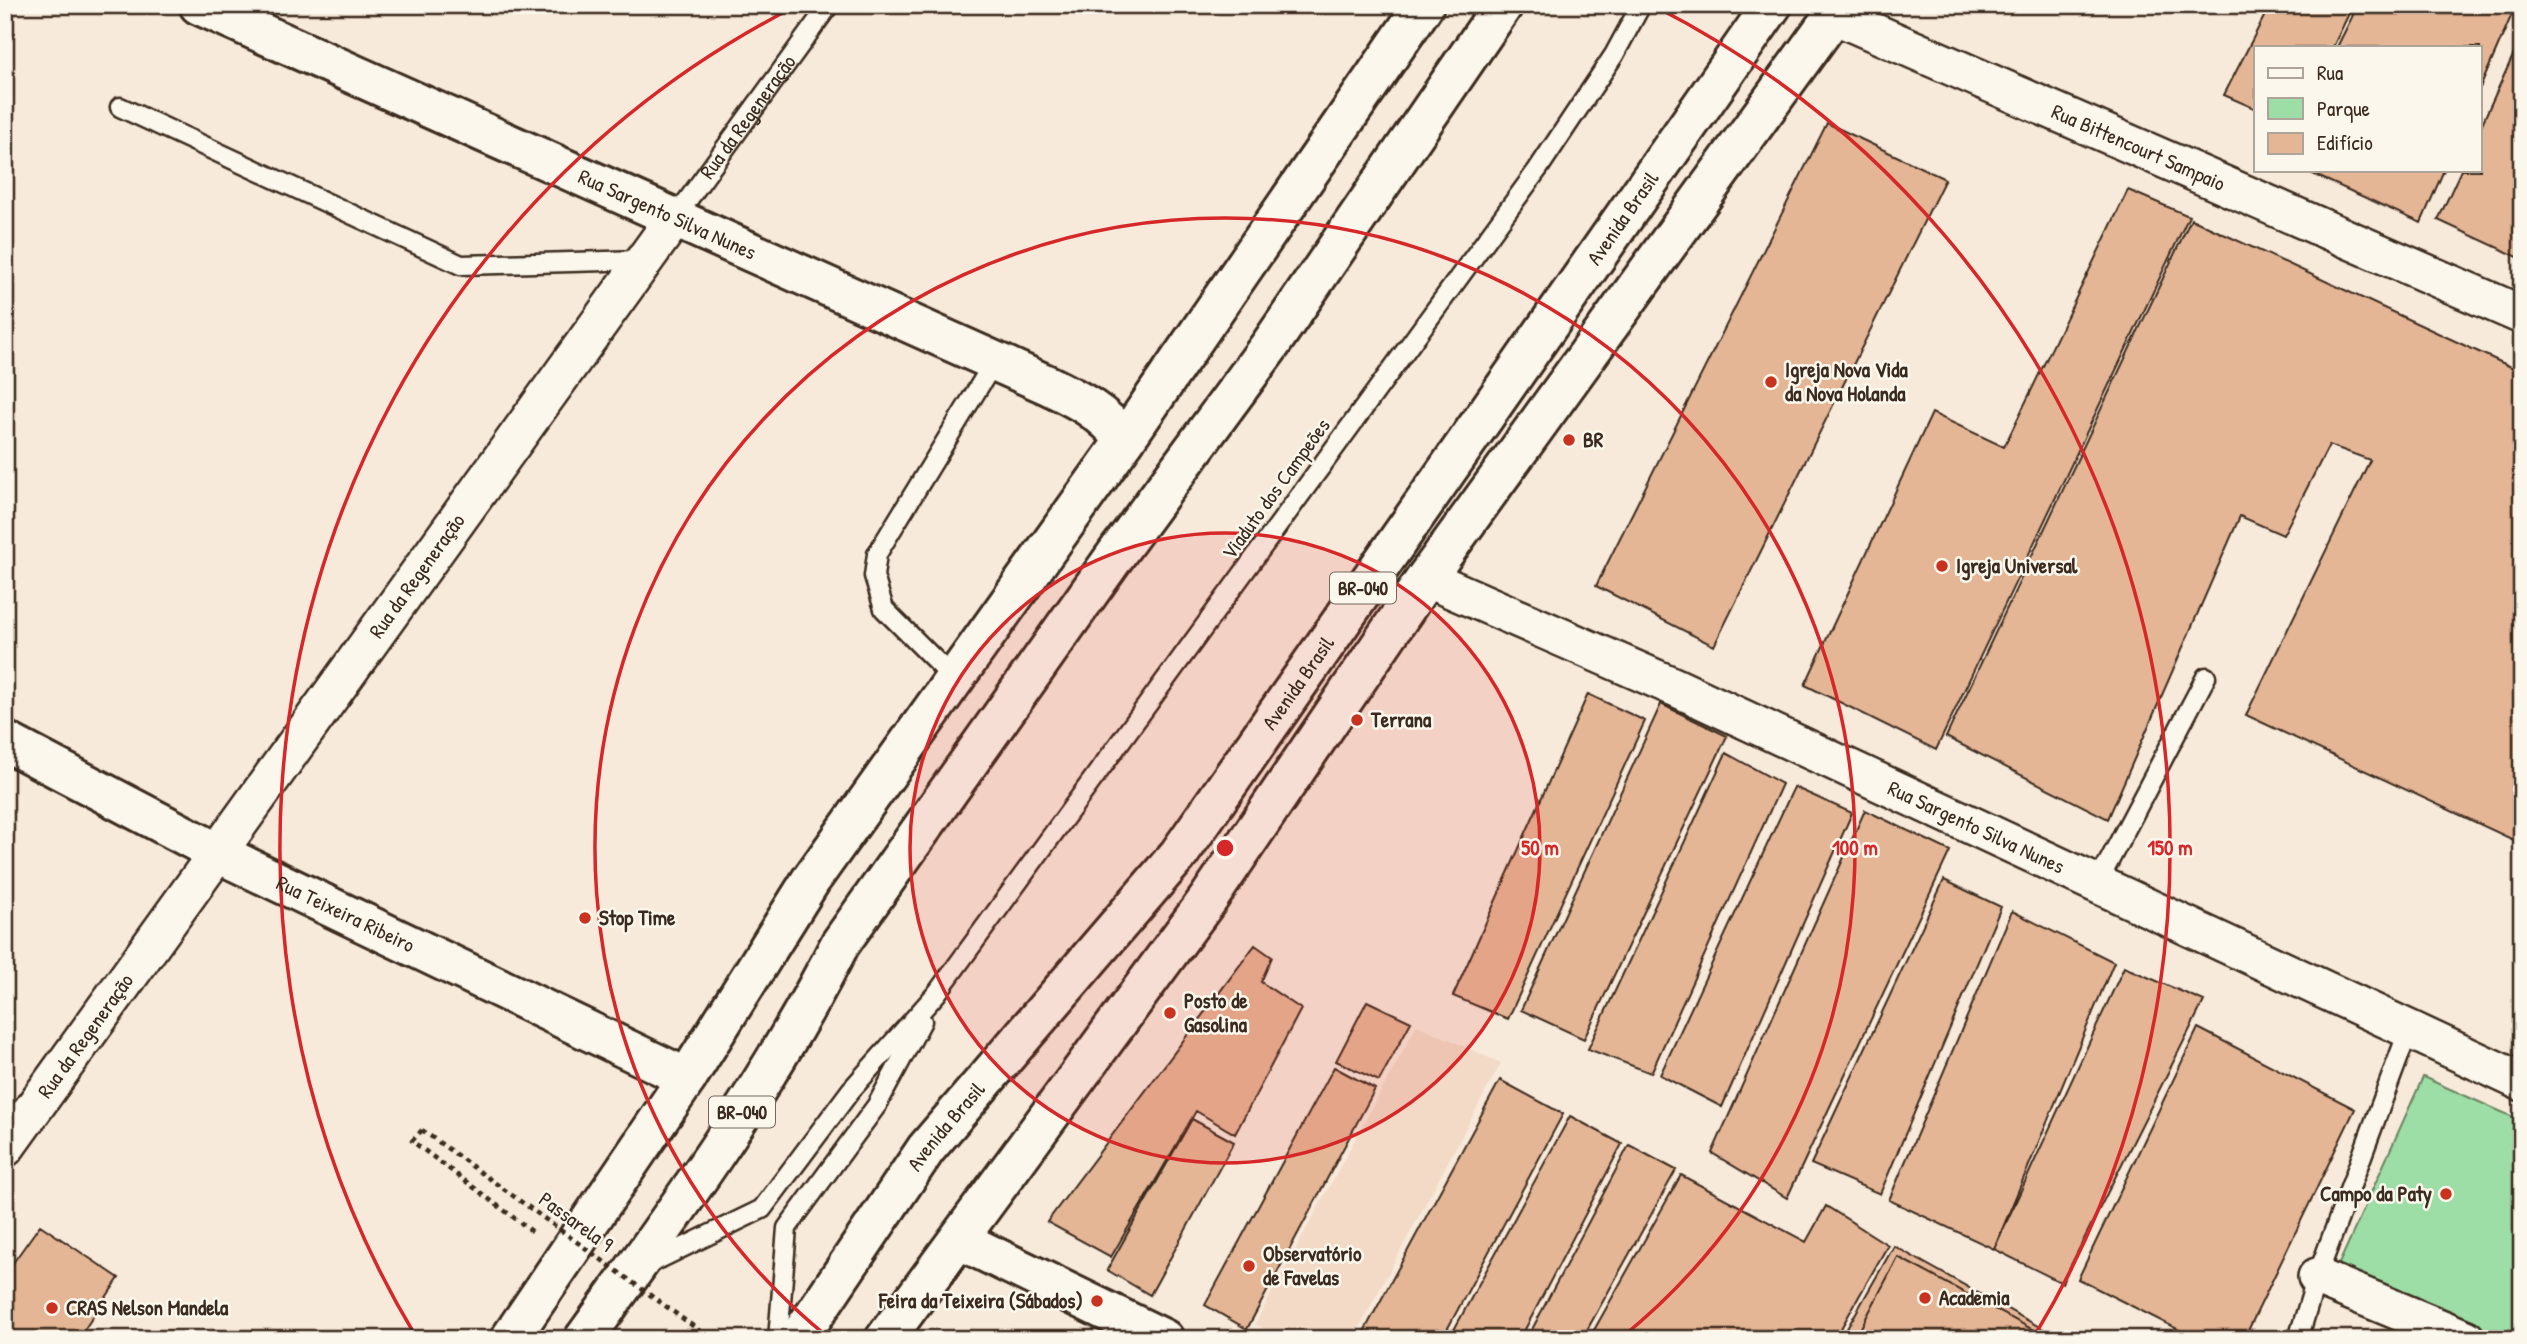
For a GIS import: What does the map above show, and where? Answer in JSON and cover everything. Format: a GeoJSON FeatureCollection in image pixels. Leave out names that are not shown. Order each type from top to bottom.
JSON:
{"type":"FeatureCollection","features":[{"type":"Feature","properties":{"kind":"main road","name":"Rua Sargento Silva Nunes"},"geometry":{"type":"LineString","coordinates":[[199,5],[1090,405],[1110,421],[1125,440]]}},
{"type":"Feature","properties":{"kind":"main road"},"geometry":{"type":"LineString","coordinates":[[510,1339],[687,1078],[811,880],[1125,440],[1424,5]]}},
{"type":"Feature","properties":{"kind":"main road","name":"BR-040"},"geometry":{"type":"LineString","coordinates":[[584,1339],[688,1195],[812,1001],[840,944],[1120,548],[1271,344],[1503,5]]}},
{"type":"Feature","properties":{"kind":"main road","name":"Avenida Brasil"},"geometry":{"type":"LineString","coordinates":[[798,1339],[926,1149],[1179,854],[1772,5]]}},
{"type":"Feature","properties":{"kind":"main road"},"geometry":{"type":"LineString","coordinates":[[886,1339],[1209,898],[1426,578],[1838,10]]}},
{"type":"Feature","properties":{"kind":"main road","name":"Rua Teixeira Ribeiro"},"geometry":{"type":"LineString","coordinates":[[5,741],[220,854],[687,1078]]}},
{"type":"Feature","properties":{"kind":"main road"},"geometry":{"type":"LineString","coordinates":[[960,1240],[1164,1339]]}},
{"type":"Feature","properties":{"kind":"street","name":"Rua Bittencourt Sampaio"},"geometry":{"type":"LineString","coordinates":[[1838,10],[2522,315]]}},
{"type":"Feature","properties":{"kind":"street","name":"Rua da Regeneração"},"geometry":{"type":"LineString","coordinates":[[5,1148],[220,854],[674,219]]}},
{"type":"Feature","properties":{"kind":"street","name":"Rua Sargento Silva Nunes"},"geometry":{"type":"LineString","coordinates":[[1426,578],[1676,688],[2522,1082]]}},
{"type":"Feature","properties":{"kind":"street"},"geometry":{"type":"LineString","coordinates":[[2317,1277],[2466,1339]]}},
{"type":"Feature","properties":{"kind":"lane","name":"Rua da Regeneração"},"geometry":{"type":"LineString","coordinates":[[674,219],[829,5]]}},
{"type":"Feature","properties":{"kind":"lane","name":"Viaduto dos Campeões"},"geometry":{"type":"LineString","coordinates":[[937,993],[1538,169],[1614,55],[1641,5]]}},
{"type":"Feature","properties":{"kind":"lane"},"geometry":{"type":"LineString","coordinates":[[120,107],[461,265],[645,260]]}},
{"type":"Feature","properties":{"kind":"lane"},"geometry":{"type":"LineString","coordinates":[[954,679],[884,608],[874,576],[877,554],[994,362]]}},
{"type":"Feature","properties":{"kind":"lane"},"geometry":{"type":"LineString","coordinates":[[2097,884],[2206,677]]}},
{"type":"Feature","properties":{"kind":"lane"},"geometry":{"type":"LineString","coordinates":[[632,1273],[762,1209],[851,1090],[937,993]]}},
{"type":"Feature","properties":{"kind":"lane"},"geometry":{"type":"LineString","coordinates":[[778,1339],[787,1228],[877,1105],[937,993]]}},
{"type":"Feature","properties":{"kind":"lane"},"geometry":{"type":"LineString","coordinates":[[2298,1339],[2317,1277],[2409,1029]]}},
{"type":"Feature","properties":{"kind":"path","name":"Passarela 9"},"geometry":{"type":"LineString","coordinates":[[567,1256],[412,1142],[422,1130],[711,1339]]}},
{"type":"Feature","properties":{"kind":"shaded area"},"geometry":{"type":"Polygon","coordinates":[[[1417,1025],[1501,1063],[1353,1339],[1283,1339],[1255,1324],[1417,1025]]]}},
{"type":"Feature","properties":{"kind":"green space","name":"Campo da Paty"},"geometry":{"type":"Polygon","coordinates":[[[2423,1077],[2522,1121],[2522,1339],[2499,1339],[2338,1266],[2423,1077]]]}},
{"type":"Feature","properties":{"kind":"building"},"geometry":{"type":"Polygon","coordinates":[[[2270,5],[2353,5],[2333,46],[2254,46],[2254,108],[2224,95],[2270,5]]]}},
{"type":"Feature","properties":{"kind":"building"},"geometry":{"type":"Polygon","coordinates":[[[2358,5],[2516,5],[2482,83],[2482,46],[2338,46],[2358,5]]]}},
{"type":"Feature","properties":{"kind":"building"},"geometry":{"type":"Polygon","coordinates":[[[2522,36],[2522,259],[2438,220],[2460,172],[2482,172],[2482,124],[2522,36]]]}},
{"type":"Feature","properties":{"kind":"building","name":"Igreja Nova Vida da Nova Holanda"},"geometry":{"type":"Polygon","coordinates":[[[1827,123],[1945,179],[1714,646],[1596,586],[1827,123]]]}},
{"type":"Feature","properties":{"kind":"building"},"geometry":{"type":"Polygon","coordinates":[[[2308,172],[2443,172],[2421,223],[2308,172]]]}},
{"type":"Feature","properties":{"kind":"building","name":"Igreja Universal"},"geometry":{"type":"Polygon","coordinates":[[[2128,190],[2189,216],[1936,750],[1805,685],[1932,413],[2004,447],[2128,190]]]}},
{"type":"Feature","properties":{"kind":"building"},"geometry":{"type":"Polygon","coordinates":[[[2191,219],[2522,372],[2522,844],[2246,715],[2370,460],[2329,445],[2283,535],[2240,516],[2108,819],[1946,737],[2191,219]]]}},
{"type":"Feature","properties":{"kind":"building"},"geometry":{"type":"Polygon","coordinates":[[[1588,694],[1645,721],[1508,1019],[1453,996],[1588,694]]]}},
{"type":"Feature","properties":{"kind":"building"},"geometry":{"type":"Polygon","coordinates":[[[1661,704],[1727,736],[1584,1039],[1521,1010],[1661,704]]]}},
{"type":"Feature","properties":{"kind":"building"},"geometry":{"type":"Polygon","coordinates":[[[1726,753],[1782,784],[1651,1073],[1588,1049],[1726,753]]]}},
{"type":"Feature","properties":{"kind":"building"},"geometry":{"type":"Polygon","coordinates":[[[1794,787],[1852,813],[1722,1107],[1660,1075],[1794,787]]]}},
{"type":"Feature","properties":{"kind":"building"},"geometry":{"type":"Polygon","coordinates":[[[1865,810],[1950,851],[1787,1198],[1712,1153],[1865,810]]]}},
{"type":"Feature","properties":{"kind":"building"},"geometry":{"type":"Polygon","coordinates":[[[1944,880],[2001,907],[1880,1194],[1811,1164],[1944,880]]]}},
{"type":"Feature","properties":{"kind":"building"},"geometry":{"type":"Polygon","coordinates":[[[2012,911],[2114,962],[1994,1249],[1889,1200],[2012,911]]]}},
{"type":"Feature","properties":{"kind":"building"},"geometry":{"type":"Polygon","coordinates":[[[1255,945],[1272,957],[1261,982],[1301,1009],[1235,1134],[1196,1111],[1111,1257],[1047,1222],[1255,945]]]}},
{"type":"Feature","properties":{"kind":"building"},"geometry":{"type":"Polygon","coordinates":[[[2124,967],[2204,1001],[2062,1283],[1994,1249],[2124,967]]]}},
{"type":"Feature","properties":{"kind":"building"},"geometry":{"type":"Polygon","coordinates":[[[1367,1001],[1411,1022],[1379,1081],[1336,1061],[1367,1001]]]}},
{"type":"Feature","properties":{"kind":"building"},"geometry":{"type":"Polygon","coordinates":[[[2198,1028],[2355,1109],[2244,1339],[2197,1339],[2078,1279],[2198,1028]]]}},
{"type":"Feature","properties":{"kind":"building","name":"Observatório de Favelas"},"geometry":{"type":"Polygon","coordinates":[[[1334,1067],[1375,1089],[1247,1329],[1205,1305],[1334,1067]]]}},
{"type":"Feature","properties":{"kind":"building"},"geometry":{"type":"Polygon","coordinates":[[[1500,1080],[1563,1114],[1442,1339],[1360,1339],[1500,1080]]]}},
{"type":"Feature","properties":{"kind":"building"},"geometry":{"type":"Polygon","coordinates":[[[1570,1116],[1622,1144],[1520,1339],[1449,1339],[1570,1116]]]}},
{"type":"Feature","properties":{"kind":"building"},"geometry":{"type":"Polygon","coordinates":[[[1192,1119],[1234,1142],[1150,1295],[1107,1270],[1192,1119]]]}},
{"type":"Feature","properties":{"kind":"building"},"geometry":{"type":"Polygon","coordinates":[[[1629,1145],[1676,1170],[1582,1339],[1527,1339],[1629,1145]]]}},
{"type":"Feature","properties":{"kind":"building"},"geometry":{"type":"Polygon","coordinates":[[[1681,1175],[1806,1242],[1826,1206],[1888,1245],[1835,1339],[1589,1339],[1681,1175]]]}},
{"type":"Feature","properties":{"kind":"building","name":"CRAS Nelson Mandela"},"geometry":{"type":"Polygon","coordinates":[[[40,1225],[119,1278],[78,1339],[5,1339],[5,1274],[40,1225]]]}},
{"type":"Feature","properties":{"kind":"building","name":"Academia"},"geometry":{"type":"Polygon","coordinates":[[[1894,1246],[2061,1339],[1841,1339],[1894,1246]]]}},
{"type":"Feature","properties":{"kind":"building","name":"Academia"},"geometry":{"type":"Polygon","coordinates":[[[1898,1257],[2050,1339],[1855,1339],[1898,1257]]]}},
{"type":"Feature","properties":{"kind":"place","name":"Igreja Nova Vida da Nova Holanda"},"geometry":{"type":"Point","coordinates":[1771,382]}},
{"type":"Feature","properties":{"kind":"place","name":"BR"},"geometry":{"type":"Point","coordinates":[1569,440]}},
{"type":"Feature","properties":{"kind":"place","name":"Igreja Universal"},"geometry":{"type":"Point","coordinates":[1942,566]}},
{"type":"Feature","properties":{"kind":"place","name":"Terrana"},"geometry":{"type":"Point","coordinates":[1357,720]}},
{"type":"Feature","properties":{"kind":"place","name":"Stop Time"},"geometry":{"type":"Point","coordinates":[585,918]}},
{"type":"Feature","properties":{"kind":"place","name":"Posto de Gasolina"},"geometry":{"type":"Point","coordinates":[1170,1013]}},
{"type":"Feature","properties":{"kind":"place","name":"Campo da Paty"},"geometry":{"type":"Point","coordinates":[2446,1194]}},
{"type":"Feature","properties":{"kind":"place","name":"Observatório de Favelas"},"geometry":{"type":"Point","coordinates":[1249,1266]}},
{"type":"Feature","properties":{"kind":"place","name":"Academia"},"geometry":{"type":"Point","coordinates":[1925,1298]}},
{"type":"Feature","properties":{"kind":"place","name":"Feira da Teixeira (Sábados)"},"geometry":{"type":"Point","coordinates":[1097,1301]}},
{"type":"Feature","properties":{"kind":"place","name":"CRAS Nelson Mandela"},"geometry":{"type":"Point","coordinates":[52,1308]}}]}
